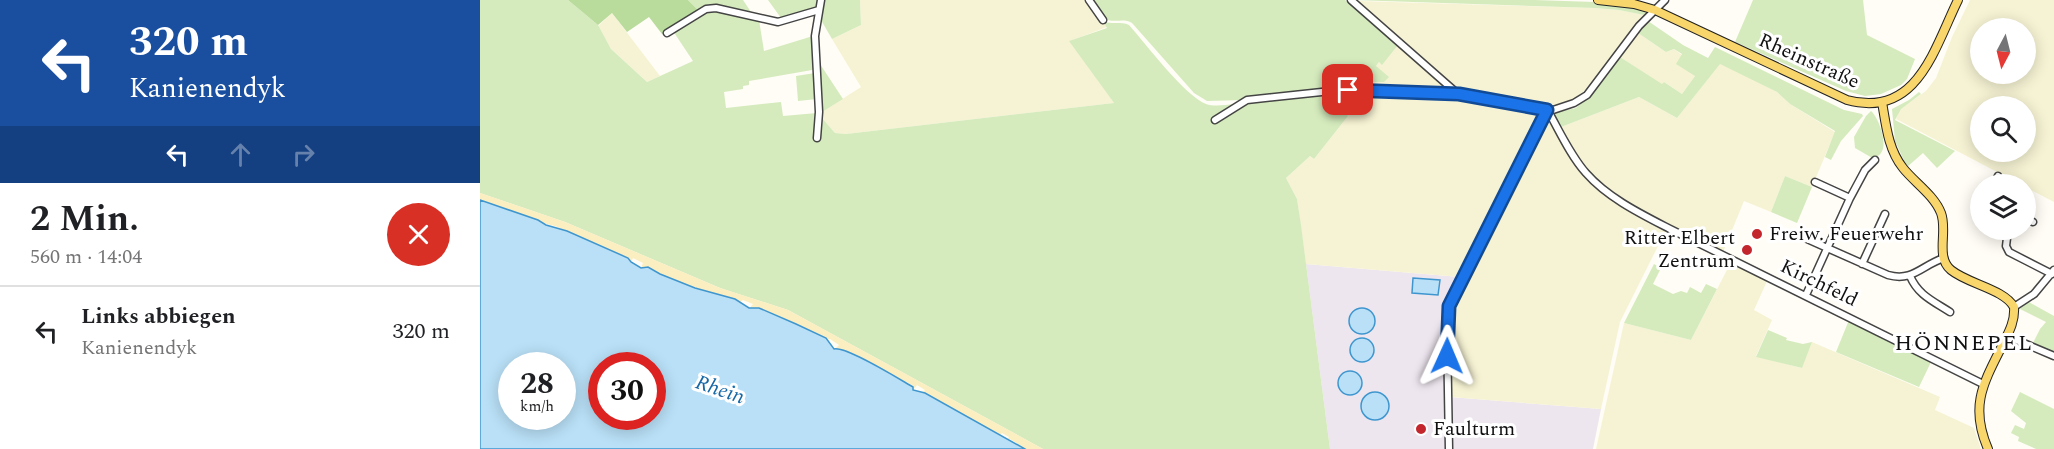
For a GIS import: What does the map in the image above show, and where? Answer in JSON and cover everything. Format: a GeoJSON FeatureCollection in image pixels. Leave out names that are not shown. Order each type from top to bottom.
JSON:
{"type":"FeatureCollection","features":[{"type":"Feature","properties":{"kind":"main road","name":"Rheinstraße"},"geometry":{"type":"LineString","coordinates":[[1598,0],[1634,4],[1655,10],[1847,99],[1862,103],[1882,102]]}},
{"type":"Feature","properties":{"kind":"main road"},"geometry":{"type":"LineString","coordinates":[[1958,0],[1926,67],[1914,83],[1898,97],[1882,102],[1893,153],[1940,212],[1943,225],[1944,258],[1951,270],[2006,298],[2014,307],[2015,316],[1983,384],[1979,402],[1978,419],[1988,449]]}},
{"type":"Feature","properties":{"kind":"street"},"geometry":{"type":"LineString","coordinates":[[817,138],[819,112],[815,36],[820,0]]}},
{"type":"Feature","properties":{"kind":"street"},"geometry":{"type":"LineString","coordinates":[[1089,0],[1103,20]]}},
{"type":"Feature","properties":{"kind":"street"},"geometry":{"type":"LineString","coordinates":[[1351,0],[1459,94]]}},
{"type":"Feature","properties":{"kind":"street"},"geometry":{"type":"LineString","coordinates":[[1215,120],[1247,100],[1348,90],[1459,94],[1553,110],[1574,103],[1587,95],[1639,26],[1665,0]]}},
{"type":"Feature","properties":{"kind":"street"},"geometry":{"type":"LineString","coordinates":[[667,33],[706,9],[716,8],[778,22],[819,10]]}},
{"type":"Feature","properties":{"kind":"street"},"geometry":{"type":"LineString","coordinates":[[1449,449],[1447,332],[1449,306],[1547,110]]}},
{"type":"Feature","properties":{"kind":"street","name":"Kirchfeld"},"geometry":{"type":"LineString","coordinates":[[1547,110],[1585,172],[1602,188],[1646,216],[1983,384]]}},
{"type":"Feature","properties":{"kind":"street"},"geometry":{"type":"LineString","coordinates":[[1806,295],[1850,198],[1865,170],[1875,160]]}},
{"type":"Feature","properties":{"kind":"street"},"geometry":{"type":"LineString","coordinates":[[1815,182],[1850,198]]}},
{"type":"Feature","properties":{"kind":"street"},"geometry":{"type":"LineString","coordinates":[[1862,264],[1885,214]]}},
{"type":"Feature","properties":{"kind":"street"},"geometry":{"type":"LineString","coordinates":[[1798,235],[1899,278],[1910,276],[1944,258]]}},
{"type":"Feature","properties":{"kind":"street"},"geometry":{"type":"LineString","coordinates":[[2007,240],[2006,246],[2009,252],[2053,272],[2034,294],[2014,307]]}},
{"type":"Feature","properties":{"kind":"street"},"geometry":{"type":"LineString","coordinates":[[1910,276],[1915,288],[1922,295],[1950,312]]}},
{"type":"Feature","properties":{"kind":"street"},"geometry":{"type":"LineString","coordinates":[[2007,336],[2054,356]]}},
{"type":"Feature","properties":{"kind":"shaded area"},"geometry":{"type":"Polygon","coordinates":[[[860,0],[1087,0],[1107,27],[1070,41],[1114,103],[846,134],[835,133],[822,118],[822,112],[861,87],[832,39],[861,25],[860,0]]]}},
{"type":"Feature","properties":{"kind":"shaded area"},"geometry":{"type":"Polygon","coordinates":[[[1970,0],[2054,0],[2054,202],[2036,193],[2036,174],[2001,174],[1978,162],[2036,162],[2036,96],[1970,96],[1970,158],[1896,119],[1900,109],[1926,91],[1936,78],[1970,0]]]}},
{"type":"Feature","properties":{"kind":"shaded area"},"geometry":{"type":"Polygon","coordinates":[[[1358,1],[1595,8],[1644,15],[1584,91],[1572,101],[1552,105],[1460,88],[1451,84],[1358,1]]]}},
{"type":"Feature","properties":{"kind":"shaded area"},"geometry":{"type":"Polygon","coordinates":[[[612,13],[660,76],[647,82],[611,49],[598,26],[612,13]]]}},
{"type":"Feature","properties":{"kind":"shaded area"},"geometry":{"type":"Polygon","coordinates":[[[1638,33],[1666,52],[1674,49],[1682,55],[1695,76],[1682,94],[1664,82],[1662,85],[1620,57],[1638,33]]]}},
{"type":"Feature","properties":{"kind":"shaded area"},"geometry":{"type":"Polygon","coordinates":[[[1398,45],[1452,93],[1544,111],[1460,277],[1306,264],[1297,199],[1286,178],[1310,156],[1314,159],[1348,116],[1319,93],[1361,92],[1357,88],[1357,82],[1384,82],[1376,66],[1379,62],[1382,64],[1398,45]]]}},
{"type":"Feature","properties":{"kind":"shaded area"},"geometry":{"type":"Polygon","coordinates":[[[1720,63],[1777,92],[1790,104],[1835,132],[1812,187],[1785,176],[1771,212],[1744,201],[1723,252],[1610,192],[1587,171],[1561,127],[1639,97],[1677,118],[1720,63]]]}},
{"type":"Feature","properties":{"kind":"shaded area"},"geometry":{"type":"Polygon","coordinates":[[[1546,119],[1583,173],[1665,229],[1620,322],[1601,409],[1450,397],[1453,305],[1546,119]]]}},
{"type":"Feature","properties":{"kind":"shaded area"},"geometry":{"type":"Polygon","coordinates":[[[1731,262],[1768,279],[1754,310],[1772,320],[1756,356],[1801,368],[1812,342],[1940,397],[1935,410],[1974,428],[1981,449],[1596,449],[1624,323],[1691,340],[1731,262]]]}},
{"type":"Feature","properties":{"kind":"shaded area"},"geometry":{"type":"Polygon","coordinates":[[[1306,264],[1460,277],[1446,304],[1447,449],[1330,449],[1306,264]]]}},
{"type":"Feature","properties":{"kind":"shaded area"},"geometry":{"type":"Polygon","coordinates":[[[1450,397],[1601,409],[1593,449],[1451,449],[1450,397]]]}},
{"type":"Feature","properties":{"kind":"green space"},"geometry":{"type":"Polygon","coordinates":[[[480,0],[568,0],[598,25],[611,49],[647,82],[693,61],[673,31],[710,10],[759,20],[764,51],[813,36],[815,68],[749,81],[749,85],[743,86],[743,89],[724,92],[726,108],[781,102],[783,116],[822,114],[822,118],[835,133],[846,134],[1114,103],[1069,41],[1107,28],[1103,21],[1129,25],[1177,80],[1197,99],[1206,104],[1228,105],[1267,98],[1319,93],[1348,116],[1314,159],[1310,156],[1286,178],[1297,199],[1330,449],[1043,449],[788,310],[720,288],[565,222],[480,193],[480,0]]]}},
{"type":"Feature","properties":{"kind":"green space"},"geometry":{"type":"Polygon","coordinates":[[[568,0],[688,0],[699,11],[662,34],[649,17],[627,32],[612,13],[598,25],[568,0]]]}},
{"type":"Feature","properties":{"kind":"green space"},"geometry":{"type":"Polygon","coordinates":[[[688,0],[743,0],[753,15],[715,6],[699,11],[688,0]]]}},
{"type":"Feature","properties":{"kind":"green space"},"geometry":{"type":"Polygon","coordinates":[[[768,0],[817,0],[816,9],[781,18],[768,0]]]}},
{"type":"Feature","properties":{"kind":"green space"},"geometry":{"type":"Polygon","coordinates":[[[823,0],[860,0],[861,25],[832,39],[821,20],[823,0]]]}},
{"type":"Feature","properties":{"kind":"green space"},"geometry":{"type":"Polygon","coordinates":[[[1090,0],[1345,0],[1398,45],[1382,65],[1379,62],[1376,66],[1389,77],[1384,82],[1357,82],[1357,88],[1318,89],[1258,96],[1245,100],[1207,101],[1194,93],[1132,23],[1106,19],[1090,0]]]}},
{"type":"Feature","properties":{"kind":"green space"},"geometry":{"type":"Polygon","coordinates":[[[1353,0],[1595,2],[1643,8],[1646,12],[1644,15],[1595,8],[1353,0]]]}},
{"type":"Feature","properties":{"kind":"green space"},"geometry":{"type":"Polygon","coordinates":[[[1753,0],[1863,0],[1867,35],[1915,59],[1907,79],[1901,85],[1881,94],[1865,96],[1846,91],[1735,42],[1753,0]]]}},
{"type":"Feature","properties":{"kind":"green space"},"geometry":{"type":"Polygon","coordinates":[[[1648,21],[1683,45],[1708,58],[1715,47],[1844,110],[1863,116],[1841,141],[1831,160],[1825,157],[1835,131],[1790,104],[1777,92],[1720,64],[1677,118],[1639,97],[1561,127],[1553,113],[1576,108],[1602,82],[1620,57],[1682,94],[1695,76],[1676,64],[1682,54],[1674,49],[1666,52],[1638,33],[1648,21]]]}},
{"type":"Feature","properties":{"kind":"green space"},"geometry":{"type":"Polygon","coordinates":[[[820,64],[843,99],[822,112],[820,64]]]}},
{"type":"Feature","properties":{"kind":"green space"},"geometry":{"type":"Polygon","coordinates":[[[815,73],[817,99],[798,101],[796,76],[815,73]]]}},
{"type":"Feature","properties":{"kind":"green space"},"geometry":{"type":"Polygon","coordinates":[[[1919,92],[1921,94],[1901,109],[1895,120],[1955,151],[1937,168],[1923,153],[1907,167],[1895,141],[1892,109],[1919,92]]]}},
{"type":"Feature","properties":{"kind":"green space"},"geometry":{"type":"Polygon","coordinates":[[[1871,111],[1880,125],[1884,144],[1881,154],[1874,159],[1855,148],[1854,137],[1871,111]]]}},
{"type":"Feature","properties":{"kind":"green space"},"geometry":{"type":"Polygon","coordinates":[[[1785,176],[1812,187],[1797,223],[1771,212],[1785,176]]]}},
{"type":"Feature","properties":{"kind":"green space"},"geometry":{"type":"Polygon","coordinates":[[[1654,264],[1661,268],[1653,284],[1673,294],[1681,291],[1687,293],[1690,287],[1701,293],[1706,284],[1717,289],[1691,340],[1624,323],[1654,264]]]}},
{"type":"Feature","properties":{"kind":"green space"},"geometry":{"type":"Polygon","coordinates":[[[2027,301],[2054,316],[2054,353],[2032,345],[2046,322],[2020,309],[2027,301]]]}},
{"type":"Feature","properties":{"kind":"green space"},"geometry":{"type":"Polygon","coordinates":[[[1849,320],[1931,362],[1919,387],[1836,352],[1849,320]]]}},
{"type":"Feature","properties":{"kind":"green space"},"geometry":{"type":"Polygon","coordinates":[[[1768,330],[1787,338],[1786,340],[1803,344],[1812,342],[1802,368],[1756,357],[1768,330]]]}},
{"type":"Feature","properties":{"kind":"green space"},"geometry":{"type":"Polygon","coordinates":[[[2020,392],[2054,409],[2054,449],[2036,449],[2018,441],[2019,437],[2011,433],[2015,425],[2024,429],[2026,423],[2011,411],[2020,392]]]}},
{"type":"Feature","properties":{"kind":"sand"},"geometry":{"type":"Polygon","coordinates":[[[480,193],[565,222],[720,288],[788,310],[1043,449],[1025,449],[1010,439],[1007,440],[1009,437],[1002,433],[999,436],[922,393],[925,390],[917,385],[913,390],[913,386],[886,371],[835,349],[839,345],[830,339],[826,340],[749,309],[753,304],[743,300],[740,302],[682,283],[650,269],[641,268],[643,263],[633,258],[631,262],[628,258],[557,227],[480,200],[480,193]]]}},
{"type":"Feature","properties":{"kind":"water","name":"Rhein"},"geometry":{"type":"Polygon","coordinates":[[[480,200],[567,231],[628,258],[641,268],[648,267],[695,288],[735,299],[749,308],[759,308],[796,324],[826,338],[834,349],[840,349],[873,364],[913,387],[913,390],[925,393],[1025,449],[480,449],[480,200]]]}},
{"type":"Feature","properties":{"kind":"water"},"geometry":{"type":"Polygon","coordinates":[[[1413,278],[1440,280],[1438,295],[1412,293],[1413,278]]]}},
{"type":"Feature","properties":{"kind":"water"},"geometry":{"type":"Polygon","coordinates":[[[1362,308],[1371,312],[1375,321],[1371,330],[1362,334],[1353,330],[1349,321],[1353,312],[1362,308]]]}},
{"type":"Feature","properties":{"kind":"water"},"geometry":{"type":"Polygon","coordinates":[[[1362,338],[1367,339],[1373,345],[1373,355],[1367,361],[1362,362],[1357,361],[1351,355],[1350,350],[1351,345],[1357,339],[1362,338]]]}},
{"type":"Feature","properties":{"kind":"water"},"geometry":{"type":"Polygon","coordinates":[[[1350,371],[1355,372],[1361,378],[1361,388],[1355,394],[1350,395],[1345,394],[1339,388],[1338,383],[1339,378],[1345,372],[1350,371]]]}},
{"type":"Feature","properties":{"kind":"water"},"geometry":{"type":"Polygon","coordinates":[[[1375,392],[1385,396],[1389,406],[1385,416],[1375,420],[1365,416],[1361,406],[1365,396],[1375,392]]]}},
{"type":"Feature","properties":{"kind":"place","name":"Freiw. Feuerwehr"},"geometry":{"type":"Point","coordinates":[1757,234]}},
{"type":"Feature","properties":{"kind":"place","name":"Ritter Elbert Zentrum"},"geometry":{"type":"Point","coordinates":[1747,250]}},
{"type":"Feature","properties":{"kind":"place","name":"Faulturm"},"geometry":{"type":"Point","coordinates":[1421,429]}},
{"type":"Feature","properties":{"kind":"district","name":"HÖNNEPEL"},"geometry":{"type":"Point","coordinates":[1964,343]}},
{"type":"Feature","properties":{"kind":"route"},"geometry":{"type":"LineString","coordinates":[[1348,90],[1459,94],[1547,110],[1449,306],[1447,356]]}}]}
